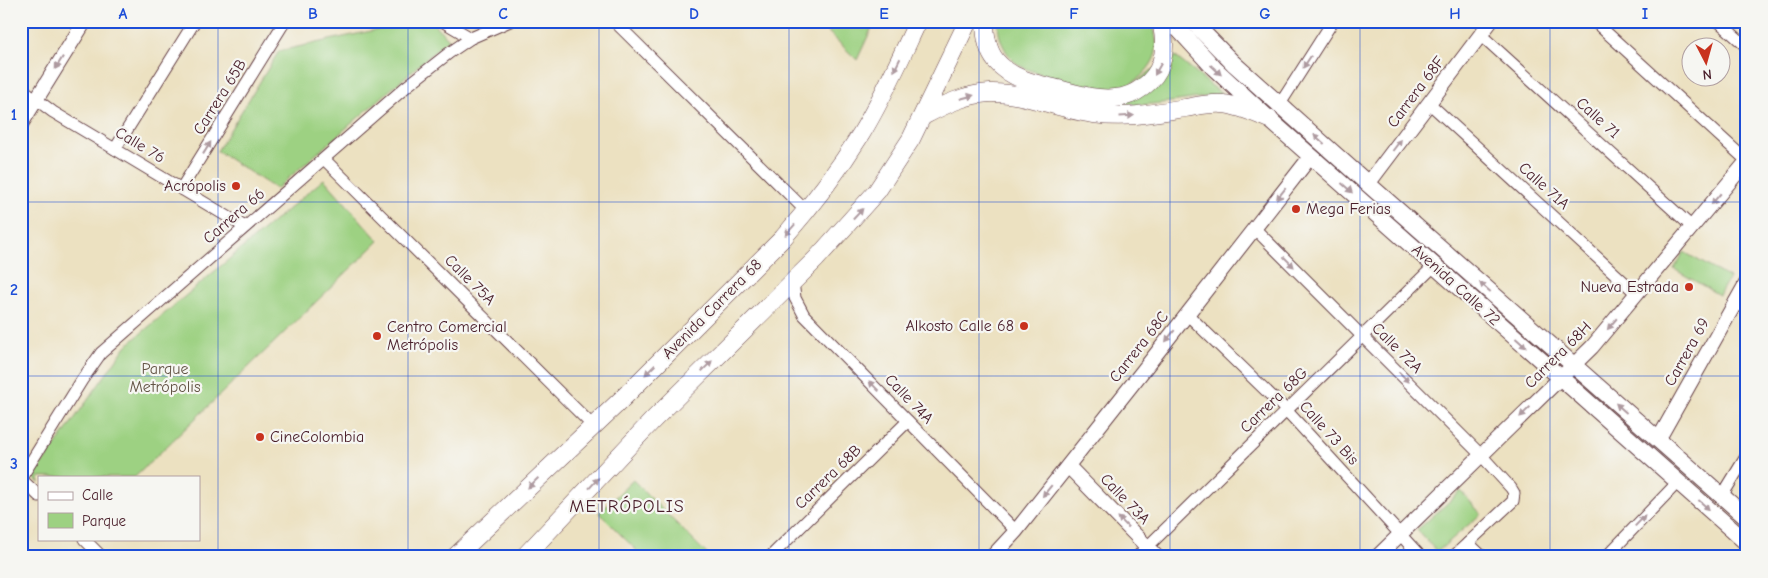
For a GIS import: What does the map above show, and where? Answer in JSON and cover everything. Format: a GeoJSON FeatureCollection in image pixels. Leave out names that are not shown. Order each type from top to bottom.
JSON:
{"type":"FeatureCollection","features":[{"type":"Feature","properties":{"kind":"main road","name":"Avenida Carrera 68"},"geometry":{"type":"LineString","coordinates":[[455,557],[593,426],[750,270],[806,211],[826,187],[862,134],[918,21]]}},
{"type":"Feature","properties":{"kind":"main road"},"geometry":{"type":"LineString","coordinates":[[524,557],[653,420],[832,241],[877,191],[911,139],[968,21]]}},
{"type":"Feature","properties":{"kind":"main road"},"geometry":{"type":"LineString","coordinates":[[985,21],[986,38],[990,51],[996,61],[1008,72],[1022,79],[1053,88],[1090,97],[1106,98],[1124,97],[1139,90],[1158,71],[1162,62],[1164,45],[1161,21]]}},
{"type":"Feature","properties":{"kind":"main road","name":"Avenida Calle 72"},"geometry":{"type":"LineString","coordinates":[[1171,21],[1214,68],[1269,119],[1747,543]]}},
{"type":"Feature","properties":{"kind":"main road","name":"Avenida Calle 72"},"geometry":{"type":"LineString","coordinates":[[1192,21],[1233,62],[1368,184],[1747,518]]}},
{"type":"Feature","properties":{"kind":"main road"},"geometry":{"type":"LineString","coordinates":[[923,116],[969,96],[1003,93],[1022,95],[1094,114],[1130,116],[1223,104],[1244,109],[1269,119]]}},
{"type":"Feature","properties":{"kind":"street"},"geometry":{"type":"LineString","coordinates":[[115,149],[195,21]]}},
{"type":"Feature","properties":{"kind":"street","name":"Carrera 65B"},"geometry":{"type":"LineString","coordinates":[[181,189],[285,21]]}},
{"type":"Feature","properties":{"kind":"street"},"geometry":{"type":"LineString","coordinates":[[442,21],[471,38]]}},
{"type":"Feature","properties":{"kind":"street","name":"Carrera 66"},"geometry":{"type":"LineString","coordinates":[[21,479],[101,353],[407,86],[471,38],[510,21]]}},
{"type":"Feature","properties":{"kind":"street"},"geometry":{"type":"LineString","coordinates":[[614,21],[806,211]]}},
{"type":"Feature","properties":{"kind":"street"},"geometry":{"type":"LineString","coordinates":[[1280,104],[1333,21]]}},
{"type":"Feature","properties":{"kind":"street","name":"Carrera 68F"},"geometry":{"type":"LineString","coordinates":[[1368,184],[1491,21]]}},
{"type":"Feature","properties":{"kind":"street"},"geometry":{"type":"LineString","coordinates":[[1594,21],[1747,161]]}},
{"type":"Feature","properties":{"kind":"street"},"geometry":{"type":"LineString","coordinates":[[1718,21],[1747,47]]}},
{"type":"Feature","properties":{"kind":"street"},"geometry":{"type":"LineString","coordinates":[[21,124],[83,22]]}},
{"type":"Feature","properties":{"kind":"street","name":"Calle 71"},"geometry":{"type":"LineString","coordinates":[[1481,35],[1692,227]]}},
{"type":"Feature","properties":{"kind":"street","name":"Calle 76"},"geometry":{"type":"LineString","coordinates":[[21,88],[53,112],[245,227]]}},
{"type":"Feature","properties":{"kind":"street","name":"Calle 71A"},"geometry":{"type":"LineString","coordinates":[[1429,103],[1637,294]]}},
{"type":"Feature","properties":{"kind":"street","name":"Carrera 68C"},"geometry":{"type":"LineString","coordinates":[[992,557],[1016,531],[1068,466],[1311,156]]}},
{"type":"Feature","properties":{"kind":"street","name":"Calle 75A"},"geometry":{"type":"LineString","coordinates":[[324,159],[593,426]]}},
{"type":"Feature","properties":{"kind":"street","name":"Carrera 68H"},"geometry":{"type":"LineString","coordinates":[[1377,557],[1600,339],[1747,161]]}},
{"type":"Feature","properties":{"kind":"street","name":"Calle 72A"},"geometry":{"type":"LineString","coordinates":[[1254,228],[1481,455],[1511,488],[1514,493],[1513,501],[1468,543]]}},
{"type":"Feature","properties":{"kind":"street","name":"Carrera 68G"},"geometry":{"type":"LineString","coordinates":[[1137,557],[1152,552],[1286,410],[1434,266]]}},
{"type":"Feature","properties":{"kind":"street","name":"Calle 74A"},"geometry":{"type":"LineString","coordinates":[[793,281],[794,294],[799,308],[804,314],[1016,531]]}},
{"type":"Feature","properties":{"kind":"street","name":"Carrera 69"},"geometry":{"type":"LineString","coordinates":[[1658,440],[1741,306],[1747,282]]}},
{"type":"Feature","properties":{"kind":"street","name":"Calle 73 Bis"},"geometry":{"type":"LineString","coordinates":[[1187,314],[1286,410],[1422,557]]}},
{"type":"Feature","properties":{"kind":"street","name":"Carrera 68B"},"geometry":{"type":"LineString","coordinates":[[770,557],[908,421]]}},
{"type":"Feature","properties":{"kind":"street"},"geometry":{"type":"LineString","coordinates":[[1722,496],[1747,455]]}},
{"type":"Feature","properties":{"kind":"street","name":"Calle 73A"},"geometry":{"type":"LineString","coordinates":[[1068,466],[1152,552]]}},
{"type":"Feature","properties":{"kind":"street"},"geometry":{"type":"LineString","coordinates":[[21,479],[38,495]]}},
{"type":"Feature","properties":{"kind":"street"},"geometry":{"type":"LineString","coordinates":[[1606,557],[1678,482]]}},
{"type":"Feature","properties":{"kind":"street"},"geometry":{"type":"LineString","coordinates":[[85,540],[102,557]]}},
{"type":"Feature","properties":{"kind":"street"},"geometry":{"type":"LineString","coordinates":[[1453,557],[1468,543],[1483,557]]}},
{"type":"Feature","properties":{"kind":"green space"},"geometry":{"type":"Polygon","coordinates":[[[417,21],[430,21],[449,39],[276,189],[217,151],[279,51],[417,21]]]}},
{"type":"Feature","properties":{"kind":"green space"},"geometry":{"type":"Polygon","coordinates":[[[817,21],[875,21],[857,60],[817,21]]]}},
{"type":"Feature","properties":{"kind":"green space"},"geometry":{"type":"Polygon","coordinates":[[[999,21],[1153,21],[1156,52],[1148,69],[1130,84],[1111,90],[1093,89],[1037,73],[1019,65],[1011,58],[1002,43],[998,26],[999,21]]]}},
{"type":"Feature","properties":{"kind":"green space"},"geometry":{"type":"Polygon","coordinates":[[[1172,54],[1222,94],[1164,103],[1105,107],[1172,54]]]}},
{"type":"Feature","properties":{"kind":"green space","name":"Parque Metrópolis"},"geometry":{"type":"Polygon","coordinates":[[[324,179],[379,241],[136,476],[38,476],[38,482],[33,477],[126,346],[324,179]]]}},
{"type":"Feature","properties":{"kind":"green space"},"geometry":{"type":"Polygon","coordinates":[[[1684,252],[1729,278],[1719,295],[1674,269],[1684,252]]]}},
{"type":"Feature","properties":{"kind":"green space"},"geometry":{"type":"Polygon","coordinates":[[[633,480],[710,557],[643,557],[599,513],[633,480]]]}},
{"type":"Feature","properties":{"kind":"green space"},"geometry":{"type":"Polygon","coordinates":[[[1461,491],[1481,514],[1437,552],[1417,530],[1461,491]]]}},
{"type":"Feature","properties":{"kind":"place","name":"Acrópolis"},"geometry":{"type":"Point","coordinates":[236,186]}},
{"type":"Feature","properties":{"kind":"place","name":"Mega Ferias"},"geometry":{"type":"Point","coordinates":[1296,209]}},
{"type":"Feature","properties":{"kind":"place","name":"Nueva Estrada"},"geometry":{"type":"Point","coordinates":[1689,287]}},
{"type":"Feature","properties":{"kind":"place","name":"Alkosto Calle 68"},"geometry":{"type":"Point","coordinates":[1024,326]}},
{"type":"Feature","properties":{"kind":"place","name":"Centro Comercial Metrópolis"},"geometry":{"type":"Point","coordinates":[377,336]}},
{"type":"Feature","properties":{"kind":"place","name":"CineColombia"},"geometry":{"type":"Point","coordinates":[260,437]}},
{"type":"Feature","properties":{"kind":"district","name":"METRÓPOLIS"},"geometry":{"type":"Point","coordinates":[627,506]}}]}
